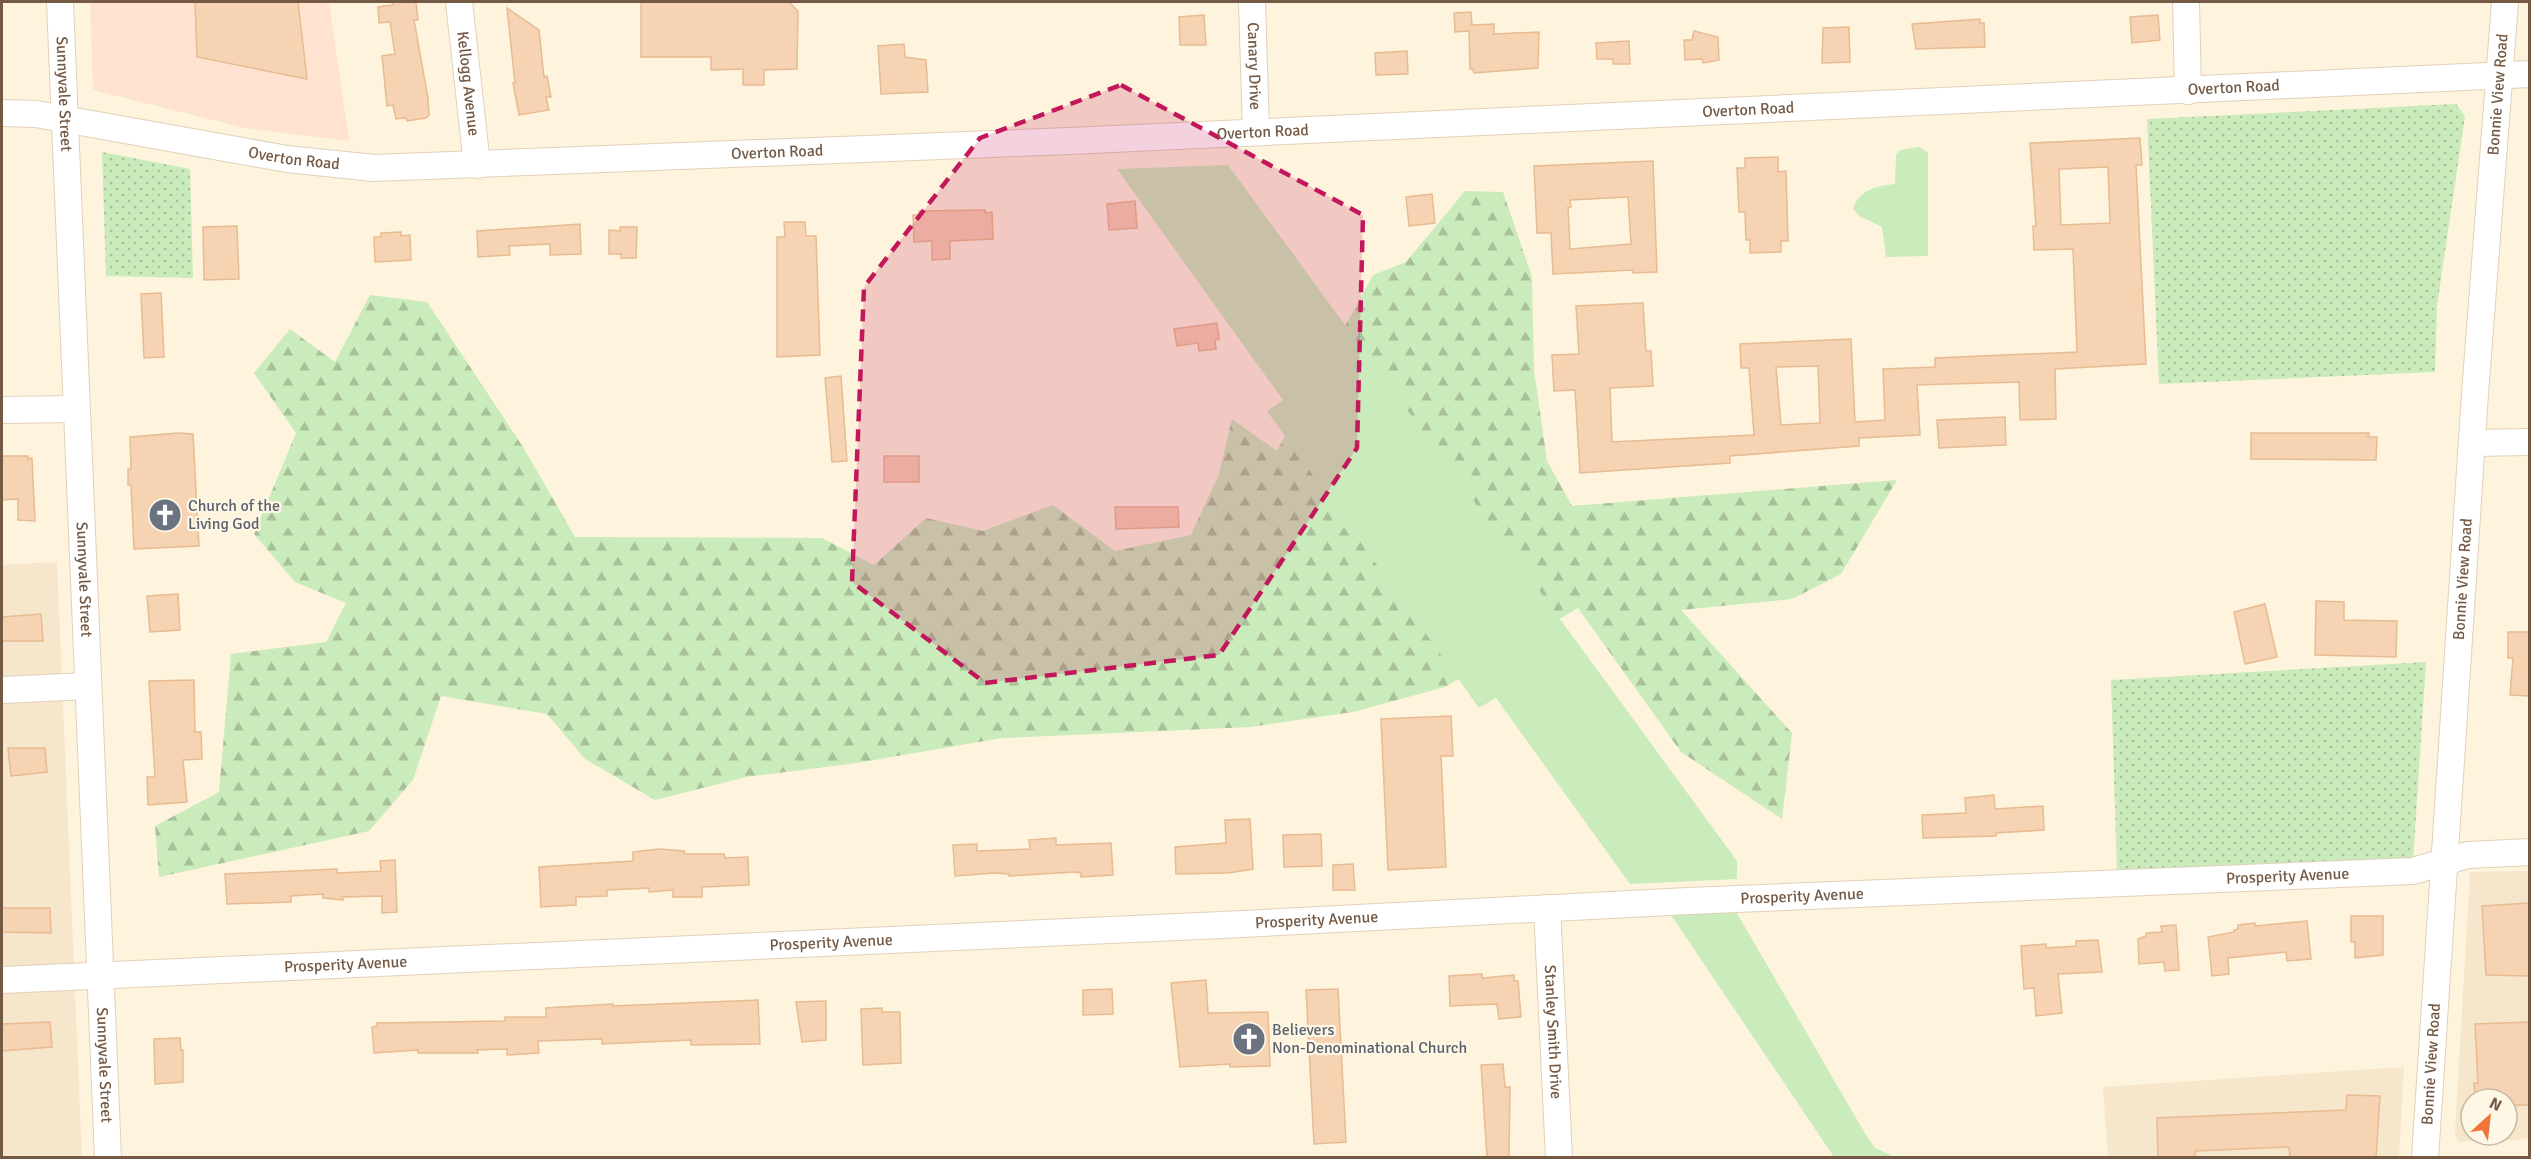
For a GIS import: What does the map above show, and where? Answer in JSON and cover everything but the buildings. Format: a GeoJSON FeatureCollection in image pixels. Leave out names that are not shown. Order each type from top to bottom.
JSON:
{"type":"FeatureCollection","features":[{"type":"Feature","properties":{"kind":"street","name":"Sunnyvale Street"},"geometry":{"type":"LineString","coordinates":[[60,2],[108,1158]]}},
{"type":"Feature","properties":{"kind":"street","name":"Kellogg Avenue"},"geometry":{"type":"LineString","coordinates":[[459,2],[477,165]]}},
{"type":"Feature","properties":{"kind":"street","name":"Canary Drive"},"geometry":{"type":"LineString","coordinates":[[1252,2],[1256,132]]}},
{"type":"Feature","properties":{"kind":"street"},"geometry":{"type":"LineString","coordinates":[[2186,2],[2188,91]]}},
{"type":"Feature","properties":{"kind":"street","name":"Bonnie View Road"},"geometry":{"type":"LineString","coordinates":[[2425,1158],[2472,443],[2505,2]]}},
{"type":"Feature","properties":{"kind":"street","name":"Overton Road"},"geometry":{"type":"LineString","coordinates":[[2,113],[36,114],[319,164],[374,168],[1256,132],[2529,74]]}},
{"type":"Feature","properties":{"kind":"street"},"geometry":{"type":"LineString","coordinates":[[2,410],[76,409]]}},
{"type":"Feature","properties":{"kind":"street"},"geometry":{"type":"LineString","coordinates":[[2472,443],[2529,442]]}},
{"type":"Feature","properties":{"kind":"street"},"geometry":{"type":"LineString","coordinates":[[2,690],[87,686]]}},
{"type":"Feature","properties":{"kind":"street","name":"Prosperity Avenue"},"geometry":{"type":"LineString","coordinates":[[2,980],[1222,925],[1547,908],[2413,871],[2468,855],[2529,852]]}},
{"type":"Feature","properties":{"kind":"street","name":"Stanley Smith Drive"},"geometry":{"type":"LineString","coordinates":[[1547,908],[1559,1158]]}},
{"type":"Feature","properties":{"kind":"highlighted area"},"geometry":{"type":"Polygon","coordinates":[[[1121,85],[1363,215],[1357,448],[1219,655],[985,683],[852,582],[864,287],[980,138],[1121,85]]]}},
{"type":"Feature","properties":{"kind":"shaded area"},"geometry":{"type":"Polygon","coordinates":[[[90,2],[329,2],[349,141],[249,129],[93,90],[90,2]]]}},
{"type":"Feature","properties":{"kind":"shaded area"},"geometry":{"type":"Polygon","coordinates":[[[57,562],[82,1157],[2,1158],[2,565],[57,562]]]}},
{"type":"Feature","properties":{"kind":"shaded area"},"geometry":{"type":"Polygon","coordinates":[[[2529,871],[2529,1139],[2519,1139],[2519,1087],[2459,1087],[2459,1142],[2455,1132],[2470,872],[2529,871]]]}},
{"type":"Feature","properties":{"kind":"shaded area"},"geometry":{"type":"Polygon","coordinates":[[[2404,1067],[2399,1157],[2108,1157],[2103,1087],[2404,1067]]]}},
{"type":"Feature","properties":{"kind":"green space"},"geometry":{"type":"Polygon","coordinates":[[[2456,104],[2465,116],[2437,306],[2435,372],[2159,384],[2147,119],[2456,104]]]}},
{"type":"Feature","properties":{"kind":"green space"},"geometry":{"type":"Polygon","coordinates":[[[1919,147],[1928,152],[1928,256],[1886,257],[1882,227],[1859,216],[1853,209],[1859,197],[1869,190],[1895,184],[1896,155],[1900,150],[1919,147]]]}},
{"type":"Feature","properties":{"kind":"green space"},"geometry":{"type":"Polygon","coordinates":[[[102,152],[190,169],[193,278],[106,276],[102,152]]]}},
{"type":"Feature","properties":{"kind":"green space"},"geometry":{"type":"Polygon","coordinates":[[[1228,165],[1737,861],[1737,879],[1630,884],[1496,698],[1479,708],[1267,411],[1283,400],[1117,169],[1228,165]]]}},
{"type":"Feature","properties":{"kind":"green space"},"geometry":{"type":"Polygon","coordinates":[[[1465,191],[1503,192],[1532,277],[1534,370],[1547,461],[1572,506],[1897,480],[1841,574],[1792,599],[1681,610],[1792,733],[1782,819],[1681,752],[1578,608],[1445,687],[1353,712],[1250,727],[1002,738],[857,763],[746,777],[655,800],[585,759],[547,714],[441,696],[413,780],[369,831],[159,877],[155,826],[219,792],[231,654],[326,642],[346,603],[295,582],[254,534],[296,433],[254,373],[290,329],[335,362],[370,295],[427,302],[523,447],[575,537],[822,538],[874,565],[926,518],[983,531],[1053,505],[1115,551],[1191,535],[1219,474],[1232,419],[1277,451],[1373,275],[1406,262],[1465,191]]]}},
{"type":"Feature","properties":{"kind":"green space"},"geometry":{"type":"Polygon","coordinates":[[[2426,662],[2413,861],[2117,873],[2111,680],[2426,662]]]}},
{"type":"Feature","properties":{"kind":"green space"},"geometry":{"type":"Polygon","coordinates":[[[1735,910],[1866,1135],[1875,1148],[1895,1157],[1834,1157],[1669,912],[1735,910]]]}},
{"type":"Feature","properties":{"kind":"place","name":"Church of the Living God"},"geometry":{"type":"Point","coordinates":[165,515]}},
{"type":"Feature","properties":{"kind":"place","name":"Believers Non-Denominational Church"},"geometry":{"type":"Point","coordinates":[1249,1039]}}]}
